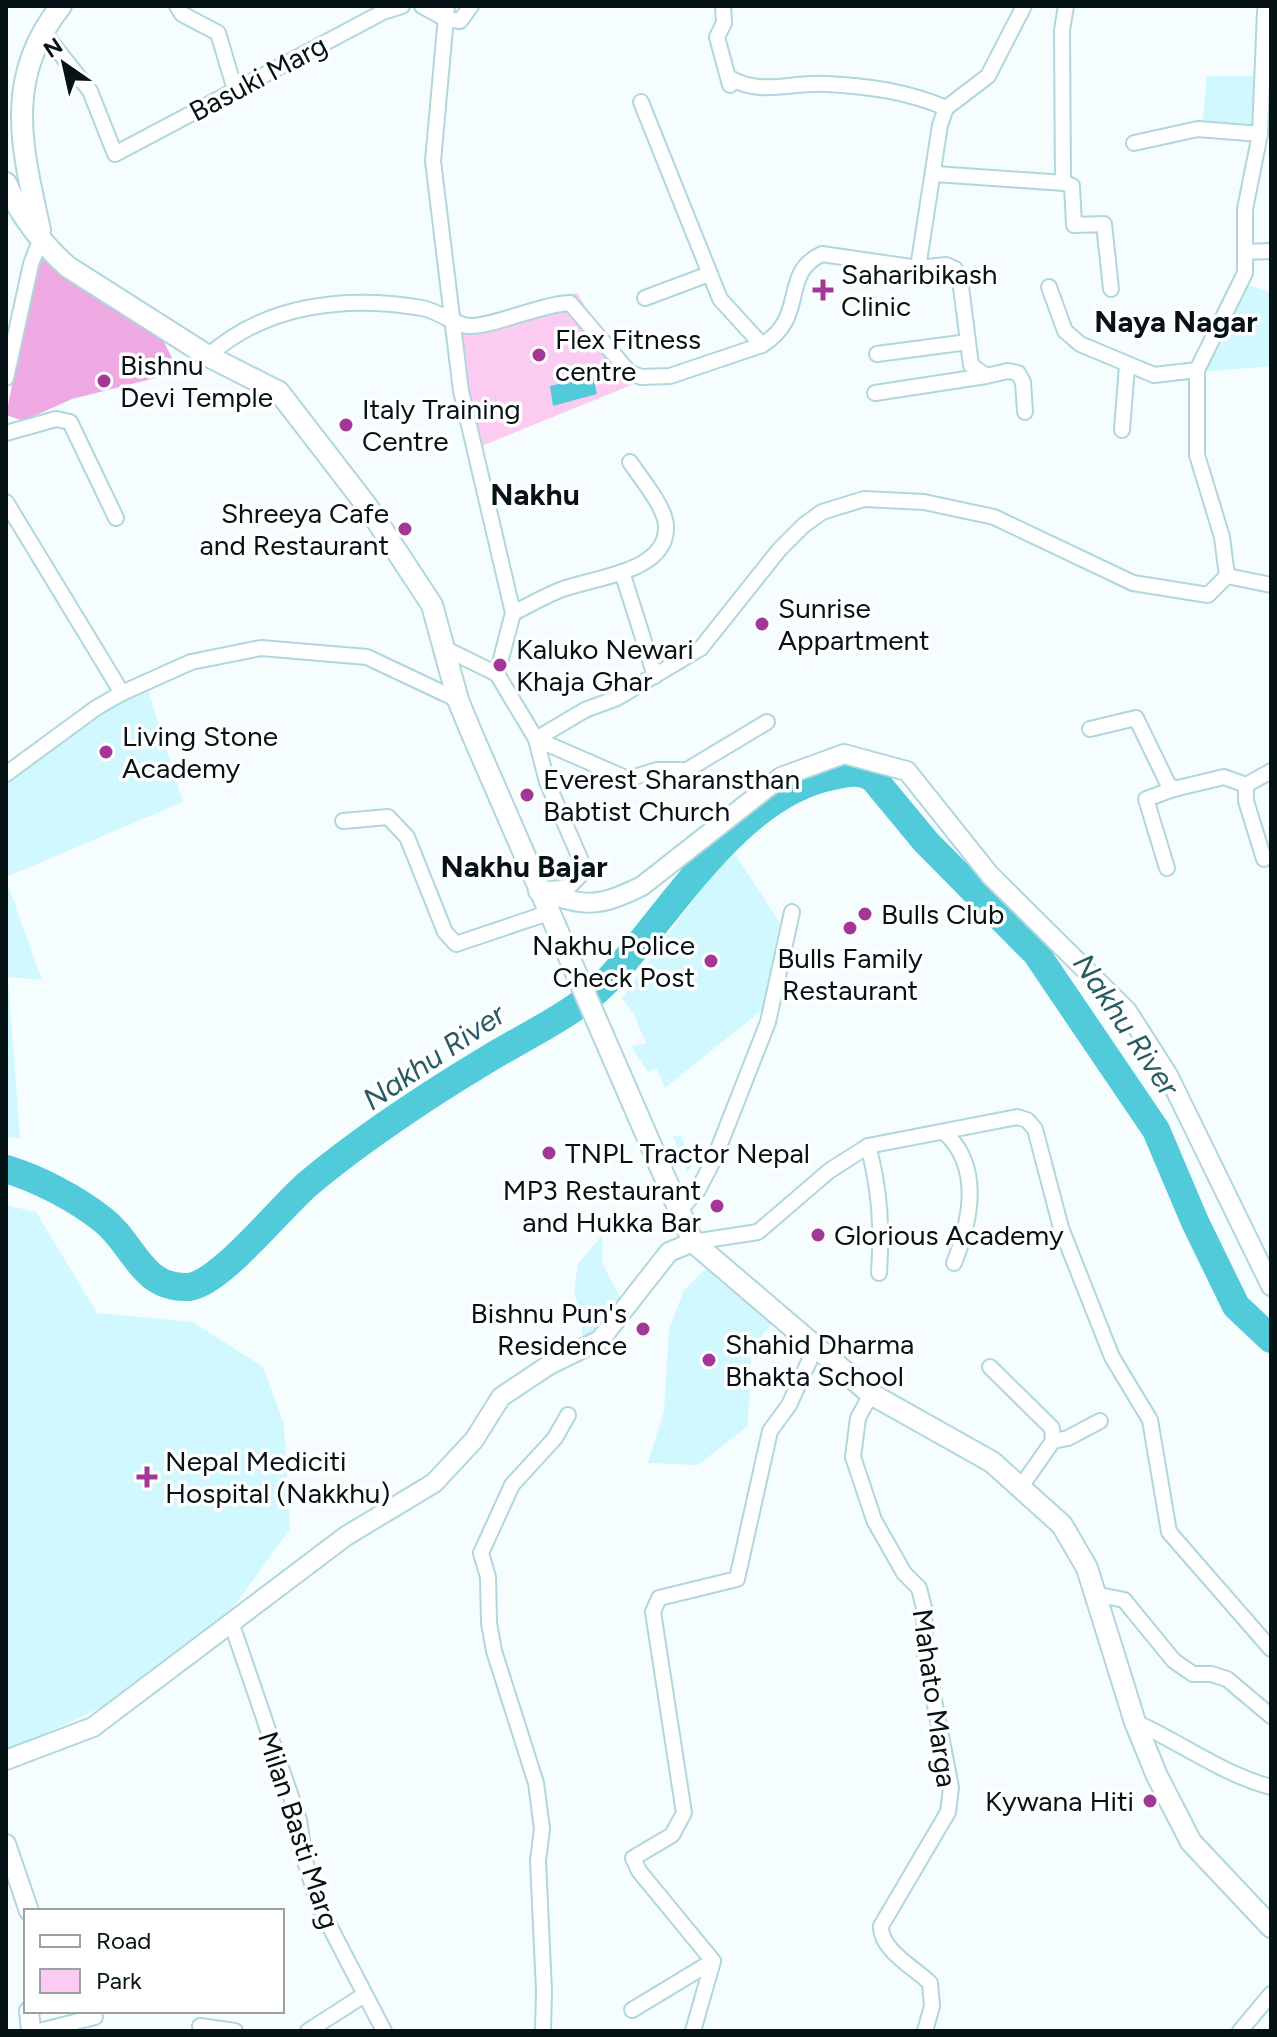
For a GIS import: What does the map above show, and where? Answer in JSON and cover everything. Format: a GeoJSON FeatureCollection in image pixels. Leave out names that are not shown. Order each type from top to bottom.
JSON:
{"type":"FeatureCollection","features":[{"type":"Feature","properties":{"kind":"main road"},"geometry":{"type":"LineString","coordinates":[[41,238],[20,125],[27,72],[44,33],[61,6]]}},
{"type":"Feature","properties":{"kind":"main road"},"geometry":{"type":"LineString","coordinates":[[6,183],[14,202],[68,267],[208,356],[279,392],[367,506],[432,605],[458,700],[538,891],[693,1242],[871,1394],[992,1462],[1062,1525],[1087,1568],[1135,1722],[1157,1776],[1191,1842],[1271,1927]]}},
{"type":"Feature","properties":{"kind":"street"},"geometry":{"type":"LineString","coordinates":[[177,6],[182,14],[218,33],[235,90]]}},
{"type":"Feature","properties":{"kind":"street","name":"Basuki Marg"},"geometry":{"type":"LineString","coordinates":[[44,33],[90,91],[115,154],[383,12],[402,6]]}},
{"type":"Feature","properties":{"kind":"street"},"geometry":{"type":"LineString","coordinates":[[422,6],[460,21],[471,6]]}},
{"type":"Feature","properties":{"kind":"street"},"geometry":{"type":"LineString","coordinates":[[723,6],[724,23],[717,37],[730,84],[749,89],[825,84],[890,90],[917,95],[946,108]]}},
{"type":"Feature","properties":{"kind":"street"},"geometry":{"type":"LineString","coordinates":[[918,268],[935,174],[940,125],[946,108],[988,76],[1024,6]]}},
{"type":"Feature","properties":{"kind":"street"},"geometry":{"type":"LineString","coordinates":[[1063,183],[1062,30],[1066,6]]}},
{"type":"Feature","properties":{"kind":"street"},"geometry":{"type":"LineString","coordinates":[[1227,576],[1222,537],[1197,455],[1197,370],[1245,273],[1245,209],[1260,134],[1266,11]]}},
{"type":"Feature","properties":{"kind":"street"},"geometry":{"type":"LineString","coordinates":[[446,13],[433,161],[449,316],[461,391],[513,613],[497,674]]}},
{"type":"Feature","properties":{"kind":"street"},"geometry":{"type":"LineString","coordinates":[[641,102],[720,299],[762,345]]}},
{"type":"Feature","properties":{"kind":"street"},"geometry":{"type":"LineString","coordinates":[[1134,143],[1198,129],[1260,134]]}},
{"type":"Feature","properties":{"kind":"street"},"geometry":{"type":"LineString","coordinates":[[935,174],[1063,183],[1075,190],[1074,225],[1104,224],[1111,289]]}},
{"type":"Feature","properties":{"kind":"street"},"geometry":{"type":"LineString","coordinates":[[6,378],[31,264],[41,238]]}},
{"type":"Feature","properties":{"kind":"street"},"geometry":{"type":"LineString","coordinates":[[1245,252],[1271,251]]}},
{"type":"Feature","properties":{"kind":"street"},"geometry":{"type":"LineString","coordinates":[[208,356],[229,337],[288,312],[328,303],[369,301],[449,316],[471,326],[556,303],[570,303],[629,372],[654,379],[762,345],[781,328],[795,304],[797,275],[812,259],[822,254],[918,268],[946,265],[955,269],[960,279],[971,365],[986,376]]}},
{"type":"Feature","properties":{"kind":"street"},"geometry":{"type":"LineString","coordinates":[[645,298],[709,274]]}},
{"type":"Feature","properties":{"kind":"street"},"geometry":{"type":"LineString","coordinates":[[1049,287],[1065,331],[1080,344],[1154,375],[1197,370]]}},
{"type":"Feature","properties":{"kind":"street"},"geometry":{"type":"LineString","coordinates":[[877,354],[968,342]]}},
{"type":"Feature","properties":{"kind":"street"},"geometry":{"type":"LineString","coordinates":[[1122,430],[1127,365]]}},
{"type":"Feature","properties":{"kind":"street"},"geometry":{"type":"LineString","coordinates":[[875,393],[1008,371],[1018,373],[1023,382],[1025,412]]}},
{"type":"Feature","properties":{"kind":"street"},"geometry":{"type":"LineString","coordinates":[[6,433],[56,419],[70,422],[116,518]]}},
{"type":"Feature","properties":{"kind":"street"},"geometry":{"type":"LineString","coordinates":[[513,613],[562,589],[622,572],[657,552],[664,542],[666,524],[630,462]]}},
{"type":"Feature","properties":{"kind":"street"},"geometry":{"type":"LineString","coordinates":[[536,739],[701,648],[779,550],[804,525],[822,512],[864,499],[924,502],[994,517],[1133,583],[1208,595],[1227,576]]}},
{"type":"Feature","properties":{"kind":"street"},"geometry":{"type":"LineString","coordinates":[[6,502],[122,693]]}},
{"type":"Feature","properties":{"kind":"street"},"geometry":{"type":"LineString","coordinates":[[622,572],[655,676]]}},
{"type":"Feature","properties":{"kind":"street"},"geometry":{"type":"LineString","coordinates":[[1227,576],[1271,585]]}},
{"type":"Feature","properties":{"kind":"street"},"geometry":{"type":"LineString","coordinates":[[6,774],[96,708],[122,693],[191,662],[261,648],[367,657],[458,700]]}},
{"type":"Feature","properties":{"kind":"street"},"geometry":{"type":"LineString","coordinates":[[446,649],[497,674],[536,739],[547,782],[585,870],[569,887],[538,891]]}},
{"type":"Feature","properties":{"kind":"street"},"geometry":{"type":"LineString","coordinates":[[1090,729],[1136,718],[1168,784],[1174,789]]}},
{"type":"Feature","properties":{"kind":"street"},"geometry":{"type":"LineString","coordinates":[[536,739],[628,779],[657,770],[687,770],[767,722]]}},
{"type":"Feature","properties":{"kind":"street"},"geometry":{"type":"LineString","coordinates":[[538,891],[594,904],[619,897],[642,886],[781,777],[844,754],[907,771],[990,875],[1127,1011],[1168,1075],[1271,1286]]}},
{"type":"Feature","properties":{"kind":"street"},"geometry":{"type":"LineString","coordinates":[[1167,868],[1146,799],[1224,777],[1246,785],[1271,771]]}},
{"type":"Feature","properties":{"kind":"street"},"geometry":{"type":"LineString","coordinates":[[1246,785],[1246,801],[1264,859]]}},
{"type":"Feature","properties":{"kind":"street"},"geometry":{"type":"LineString","coordinates":[[343,821],[388,817],[407,837],[445,932],[456,944],[548,913]]}},
{"type":"Feature","properties":{"kind":"street"},"geometry":{"type":"LineString","coordinates":[[679,1211],[698,1190],[715,1157],[768,1022],[792,912]]}},
{"type":"Feature","properties":{"kind":"street"},"geometry":{"type":"LineString","coordinates":[[6,1760],[93,1727],[148,1689],[346,1536],[434,1483],[474,1440],[501,1397],[549,1365],[600,1340],[669,1252],[693,1242],[758,1232],[829,1171],[868,1146],[1017,1117],[1027,1120],[1035,1129],[1061,1228],[1112,1357],[1150,1420],[1169,1532],[1271,1649]]}},
{"type":"Feature","properties":{"kind":"street"},"geometry":{"type":"LineString","coordinates":[[944,1132],[961,1147],[968,1174],[970,1213],[954,1263]]}},
{"type":"Feature","properties":{"kind":"street"},"geometry":{"type":"LineString","coordinates":[[868,1146],[877,1179],[883,1228],[879,1273]]}},
{"type":"Feature","properties":{"kind":"street"},"geometry":{"type":"LineString","coordinates":[[713,1961],[633,1858],[672,1835],[684,1813],[653,1612],[659,1598],[737,1579],[770,1431],[789,1405],[816,1346]]}},
{"type":"Feature","properties":{"kind":"street"},"geometry":{"type":"LineString","coordinates":[[990,1367],[1052,1428],[1053,1441],[1020,1488]]}},
{"type":"Feature","properties":{"kind":"street","name":"Mahato Marga"},"geometry":{"type":"LineString","coordinates":[[871,1394],[858,1418],[853,1457],[874,1520],[922,1598],[925,1654],[951,1787],[948,1812],[881,1926],[880,1936],[886,1944],[930,1983],[932,2006],[925,2031]]}},
{"type":"Feature","properties":{"kind":"street"},"geometry":{"type":"LineString","coordinates":[[543,2031],[538,1861],[542,1829],[536,1783],[494,1651],[489,1623],[488,1577],[481,1553],[512,1485],[555,1438],[568,1415]]}},
{"type":"Feature","properties":{"kind":"street"},"geometry":{"type":"LineString","coordinates":[[1053,1441],[1068,1438],[1100,1421]]}},
{"type":"Feature","properties":{"kind":"street"},"geometry":{"type":"LineString","coordinates":[[1095,1594],[1124,1600],[1174,1661],[1193,1674],[1211,1674],[1227,1679],[1271,1716]]}},
{"type":"Feature","properties":{"kind":"street","name":"Milan Basti Marg"},"geometry":{"type":"LineString","coordinates":[[231,1622],[299,1820],[305,1861],[319,1906],[384,2031]]}},
{"type":"Feature","properties":{"kind":"street"},"geometry":{"type":"LineString","coordinates":[[1135,1722],[1183,1744],[1248,1781],[1271,1787]]}},
{"type":"Feature","properties":{"kind":"street"},"geometry":{"type":"LineString","coordinates":[[6,1844],[28,1909]]}},
{"type":"Feature","properties":{"kind":"street"},"geometry":{"type":"LineString","coordinates":[[632,2010],[713,1961]]}},
{"type":"Feature","properties":{"kind":"street"},"geometry":{"type":"LineString","coordinates":[[693,2031],[713,1961]]}},
{"type":"Feature","properties":{"kind":"street"},"geometry":{"type":"LineString","coordinates":[[1240,2031],[1271,1994]]}},
{"type":"Feature","properties":{"kind":"street"},"geometry":{"type":"LineString","coordinates":[[308,2031],[364,1995]]}},
{"type":"Feature","properties":{"kind":"street"},"geometry":{"type":"LineString","coordinates":[[39,2031],[95,2017]]}},
{"type":"Feature","properties":{"kind":"street"},"geometry":{"type":"LineString","coordinates":[[200,2026],[235,2031]]}},
{"type":"Feature","properties":{"kind":"shaded area"},"geometry":{"type":"Polygon","coordinates":[[[1207,76],[1260,76],[1257,132],[1202,128],[1207,76]]]}},
{"type":"Feature","properties":{"kind":"shaded area"},"geometry":{"type":"Polygon","coordinates":[[[38,255],[63,275],[162,338],[179,372],[72,399],[23,421],[6,415],[38,255]]]}},
{"type":"Feature","properties":{"kind":"shaded area"},"geometry":{"type":"Polygon","coordinates":[[[1249,285],[1271,293],[1271,366],[1201,372],[1249,285]]]}},
{"type":"Feature","properties":{"kind":"shaded area","name":"Living Stone Academy"},"geometry":{"type":"Polygon","coordinates":[[[146,683],[183,802],[6,877],[6,780],[146,683]]]}},
{"type":"Feature","properties":{"kind":"shaded area","name":"Nakhu Police Check Post"},"geometry":{"type":"Polygon","coordinates":[[[731,848],[780,923],[762,1010],[665,1088],[656,1068],[648,1072],[631,1046],[646,1043],[634,1014],[622,998],[731,848]]]}},
{"type":"Feature","properties":{"kind":"shaded area"},"geometry":{"type":"Polygon","coordinates":[[[6,880],[42,980],[8,977],[20,1139],[6,1137],[6,880]]]}},
{"type":"Feature","properties":{"kind":"shaded area"},"geometry":{"type":"Polygon","coordinates":[[[673,1136],[681,1136],[693,1166],[687,1172],[673,1136]]]}},
{"type":"Feature","properties":{"kind":"shaded area","name":"Nepal Mediciti Hospital (Nakkhu)"},"geometry":{"type":"Polygon","coordinates":[[[6,1205],[36,1212],[97,1313],[193,1322],[263,1367],[284,1424],[290,1529],[224,1620],[110,1703],[13,1749],[6,1749],[6,1205]]]}},
{"type":"Feature","properties":{"kind":"shaded area"},"geometry":{"type":"Polygon","coordinates":[[[602,1235],[603,1265],[622,1302],[602,1327],[582,1337],[574,1291],[578,1264],[602,1235]]]}},
{"type":"Feature","properties":{"kind":"shaded area","name":"Shahid Dharma Bhakta School"},"geometry":{"type":"Polygon","coordinates":[[[707,1267],[775,1319],[751,1350],[748,1426],[698,1465],[648,1463],[664,1411],[669,1329],[684,1290],[707,1267]]]}},
{"type":"Feature","properties":{"kind":"green space","name":"Flex Fitness centre"},"geometry":{"type":"Polygon","coordinates":[[[577,293],[634,384],[479,447],[455,327],[577,293]]]}},
{"type":"Feature","properties":{"kind":"water"},"geometry":{"type":"Polygon","coordinates":[[[593,376],[597,394],[553,406],[550,386],[593,376]]]}},
{"type":"Feature","properties":{"kind":"waterway","name":"Nakhu River"},"geometry":{"type":"LineString","coordinates":[[6,1169],[44,1184],[102,1219],[158,1280],[187,1287],[200,1283],[232,1260],[298,1193],[350,1150],[443,1087],[567,1013],[596,991],[633,952],[709,860],[767,806],[799,787],[833,776],[858,773],[873,778],[926,842],[1036,953],[1156,1130],[1195,1222],[1236,1306],[1271,1339]]}},
{"type":"Feature","properties":{"kind":"place","name":"Saharibikash Clinic"},"geometry":{"type":"Point","coordinates":[823,290]}},
{"type":"Feature","properties":{"kind":"place","name":"Flex Fitness centre"},"geometry":{"type":"Point","coordinates":[539,355]}},
{"type":"Feature","properties":{"kind":"place","name":"Bishnu Devi Temple"},"geometry":{"type":"Point","coordinates":[104,381]}},
{"type":"Feature","properties":{"kind":"place","name":"Italy Training Centre"},"geometry":{"type":"Point","coordinates":[346,425]}},
{"type":"Feature","properties":{"kind":"place","name":"Shreeya Cafe and Restaurant"},"geometry":{"type":"Point","coordinates":[405,529]}},
{"type":"Feature","properties":{"kind":"place","name":"Sunrise Appartment"},"geometry":{"type":"Point","coordinates":[762,624]}},
{"type":"Feature","properties":{"kind":"place","name":"Kaluko Newari Khaja Ghar"},"geometry":{"type":"Point","coordinates":[500,665]}},
{"type":"Feature","properties":{"kind":"place","name":"Living Stone Academy"},"geometry":{"type":"Point","coordinates":[106,752]}},
{"type":"Feature","properties":{"kind":"place","name":"Everest Sharansthan Babtist Church"},"geometry":{"type":"Point","coordinates":[527,795]}},
{"type":"Feature","properties":{"kind":"place","name":"Bulls Club"},"geometry":{"type":"Point","coordinates":[865,914]}},
{"type":"Feature","properties":{"kind":"place","name":"Bulls Family Restaurant"},"geometry":{"type":"Point","coordinates":[850,928]}},
{"type":"Feature","properties":{"kind":"place","name":"Nakhu Police Check Post"},"geometry":{"type":"Point","coordinates":[711,961]}},
{"type":"Feature","properties":{"kind":"place","name":"TNPL Tractor Nepal"},"geometry":{"type":"Point","coordinates":[549,1153]}},
{"type":"Feature","properties":{"kind":"place","name":"MP3 Restaurant and Hukka Bar"},"geometry":{"type":"Point","coordinates":[717,1206]}},
{"type":"Feature","properties":{"kind":"place","name":"Glorious Academy"},"geometry":{"type":"Point","coordinates":[818,1235]}},
{"type":"Feature","properties":{"kind":"place","name":"Bishnu Pun's Residence"},"geometry":{"type":"Point","coordinates":[643,1329]}},
{"type":"Feature","properties":{"kind":"place","name":"Shahid Dharma Bhakta School"},"geometry":{"type":"Point","coordinates":[709,1360]}},
{"type":"Feature","properties":{"kind":"place","name":"Nepal Mediciti Hospital (Nakkhu)"},"geometry":{"type":"Point","coordinates":[147,1477]}},
{"type":"Feature","properties":{"kind":"place","name":"Kywana Hiti"},"geometry":{"type":"Point","coordinates":[1150,1801]}},
{"type":"Feature","properties":{"kind":"district","name":"Naya Nagar"},"geometry":{"type":"Point","coordinates":[1176,322]}},
{"type":"Feature","properties":{"kind":"district","name":"Nakhu"},"geometry":{"type":"Point","coordinates":[535,495]}},
{"type":"Feature","properties":{"kind":"district","name":"Nakhu Bajar"},"geometry":{"type":"Point","coordinates":[524,867]}}]}
